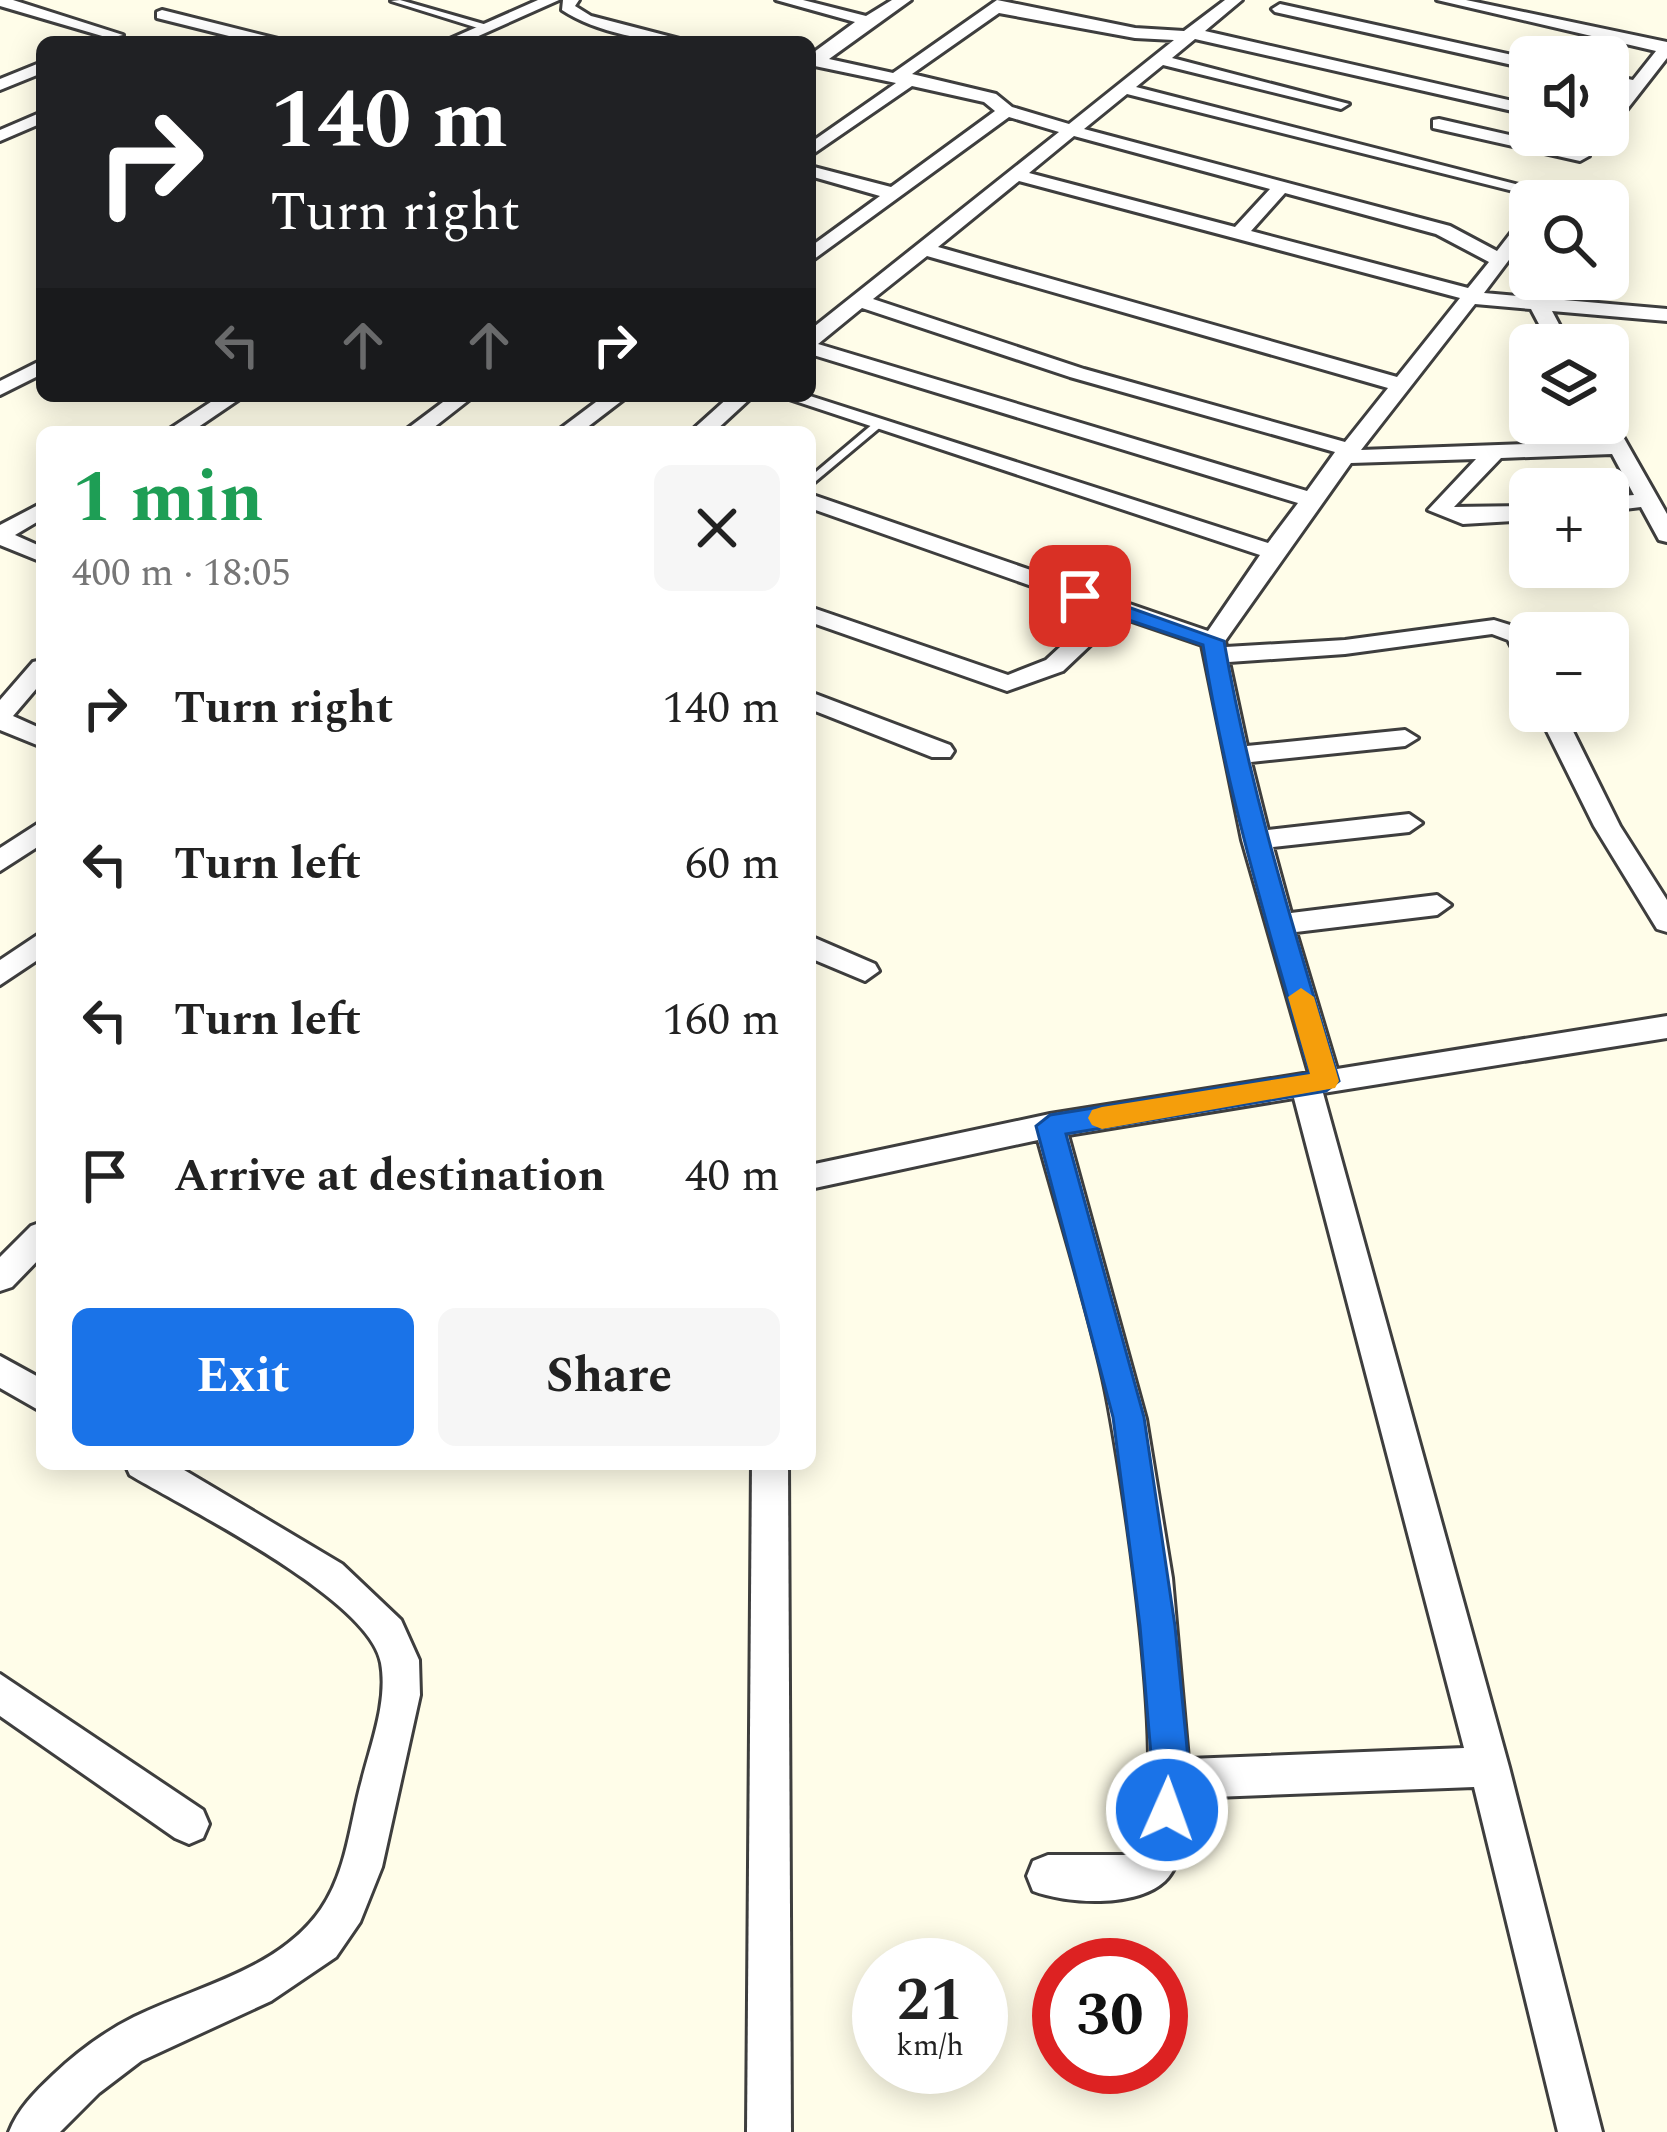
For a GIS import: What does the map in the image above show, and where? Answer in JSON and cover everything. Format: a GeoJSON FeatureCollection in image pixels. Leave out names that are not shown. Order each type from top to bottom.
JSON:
{"type":"FeatureCollection","features":[{"type":"Feature","properties":{"kind":"street"},"geometry":{"type":"LineString","coordinates":[[131,28],[195,0]]}},
{"type":"Feature","properties":{"kind":"street"},"geometry":{"type":"LineString","coordinates":[[464,36],[551,0]]}},
{"type":"Feature","properties":{"kind":"street"},"geometry":{"type":"LineString","coordinates":[[571,0],[567,7],[586,19],[658,36]]}},
{"type":"Feature","properties":{"kind":"street"},"geometry":{"type":"LineString","coordinates":[[784,0],[869,21]]}},
{"type":"Feature","properties":{"kind":"street"},"geometry":{"type":"LineString","coordinates":[[816,59],[902,0]]}},
{"type":"Feature","properties":{"kind":"street"},"geometry":{"type":"LineString","coordinates":[[816,338],[921,248],[1234,0]]}},
{"type":"Feature","properties":{"kind":"street"},"geometry":{"type":"LineString","coordinates":[[1442,3],[1667,47],[1629,97]]}},
{"type":"Feature","properties":{"kind":"street"},"geometry":{"type":"LineString","coordinates":[[816,146],[1001,4],[1135,33],[1190,34],[1509,105]]}},
{"type":"Feature","properties":{"kind":"street"},"geometry":{"type":"LineString","coordinates":[[4,5],[131,28],[233,31],[251,36]]}},
{"type":"Feature","properties":{"kind":"street"},"geometry":{"type":"LineString","coordinates":[[1280,9],[1509,59]]}},
{"type":"Feature","properties":{"kind":"street"},"geometry":{"type":"LineString","coordinates":[[1402,36],[1416,24]]}},
{"type":"Feature","properties":{"kind":"street"},"geometry":{"type":"LineString","coordinates":[[222,36],[233,31]]}},
{"type":"Feature","properties":{"kind":"street"},"geometry":{"type":"LineString","coordinates":[[1158,59],[1341,104]]}},
{"type":"Feature","properties":{"kind":"street"},"geometry":{"type":"LineString","coordinates":[[816,60],[991,98],[1006,111],[1070,130],[1443,230],[1500,260]]}},
{"type":"Feature","properties":{"kind":"street"},"geometry":{"type":"LineString","coordinates":[[0,86],[36,70]]}},
{"type":"Feature","properties":{"kind":"street"},"geometry":{"type":"LineString","coordinates":[[1309,133],[1374,74]]}},
{"type":"Feature","properties":{"kind":"street"},"geometry":{"type":"LineString","coordinates":[[1629,83],[1667,87]]}},
{"type":"Feature","properties":{"kind":"street"},"geometry":{"type":"LineString","coordinates":[[1122,88],[1509,188]]}},
{"type":"Feature","properties":{"kind":"street"},"geometry":{"type":"LineString","coordinates":[[816,252],[1006,111]]}},
{"type":"Feature","properties":{"kind":"street"},"geometry":{"type":"LineString","coordinates":[[6,129],[36,120]]}},
{"type":"Feature","properties":{"kind":"street"},"geometry":{"type":"LineString","coordinates":[[1439,124],[1509,140]]}},
{"type":"Feature","properties":{"kind":"street"},"geometry":{"type":"LineString","coordinates":[[6,129],[36,136]]}},
{"type":"Feature","properties":{"kind":"street"},"geometry":{"type":"LineString","coordinates":[[1561,180],[1580,156]]}},
{"type":"Feature","properties":{"kind":"street"},"geometry":{"type":"LineString","coordinates":[[816,173],[895,194]]}},
{"type":"Feature","properties":{"kind":"street"},"geometry":{"type":"LineString","coordinates":[[1013,174],[1472,297],[1663,320]]}},
{"type":"Feature","properties":{"kind":"street"},"geometry":{"type":"LineString","coordinates":[[1237,235],[1283,185]]}},
{"type":"Feature","properties":{"kind":"street"},"geometry":{"type":"LineString","coordinates":[[921,248],[1401,385]]}},
{"type":"Feature","properties":{"kind":"street"},"geometry":{"type":"LineString","coordinates":[[1509,248],[1344,453],[1273,552],[1215,648],[1255,840],[1280,924],[1580,2132]]}},
{"type":"Feature","properties":{"kind":"street"},"geometry":{"type":"LineString","coordinates":[[857,300],[1077,373],[1344,453],[1618,447]]}},
{"type":"Feature","properties":{"kind":"street"},"geometry":{"type":"LineString","coordinates":[[1538,303],[1549,324]]}},
{"type":"Feature","properties":{"kind":"street"},"geometry":{"type":"LineString","coordinates":[[816,346],[1312,500]]}},
{"type":"Feature","properties":{"kind":"street"},"geometry":{"type":"LineString","coordinates":[[0,389],[36,369]]}},
{"type":"Feature","properties":{"kind":"street"},"geometry":{"type":"LineString","coordinates":[[186,426],[224,402]]}},
{"type":"Feature","properties":{"kind":"street"},"geometry":{"type":"LineString","coordinates":[[422,426],[456,402]]}},
{"type":"Feature","properties":{"kind":"street"},"geometry":{"type":"LineString","coordinates":[[576,426],[610,402]]}},
{"type":"Feature","properties":{"kind":"street"},"geometry":{"type":"LineString","coordinates":[[707,426],[736,402]]}},
{"type":"Feature","properties":{"kind":"street"},"geometry":{"type":"LineString","coordinates":[[808,402],[1273,552]]}},
{"type":"Feature","properties":{"kind":"street"},"geometry":{"type":"LineString","coordinates":[[1616,444],[1667,535]]}},
{"type":"Feature","properties":{"kind":"street"},"geometry":{"type":"LineString","coordinates":[[1495,451],[1439,510],[1462,518],[1509,515]]}},
{"type":"Feature","properties":{"kind":"street"},"geometry":{"type":"LineString","coordinates":[[1629,502],[1646,500]]}},
{"type":"Feature","properties":{"kind":"street"},"geometry":{"type":"LineString","coordinates":[[816,503],[1215,648],[1345,647],[1494,627],[1509,632]]}},
{"type":"Feature","properties":{"kind":"street"},"geometry":{"type":"LineString","coordinates":[[0,536],[36,514]]}},
{"type":"Feature","properties":{"kind":"street"},"geometry":{"type":"LineString","coordinates":[[0,536],[36,552]]}},
{"type":"Feature","properties":{"kind":"street"},"geometry":{"type":"LineString","coordinates":[[816,616],[1007,683],[1036,679],[1058,666],[1114,609]]}},
{"type":"Feature","properties":{"kind":"street"},"geometry":{"type":"LineString","coordinates":[[36,674],[0,718],[36,736]]}},
{"type":"Feature","properties":{"kind":"street"},"geometry":{"type":"LineString","coordinates":[[816,702],[940,751]]}},
{"type":"Feature","properties":{"kind":"street"},"geometry":{"type":"LineString","coordinates":[[1560,732],[1607,826],[1667,922]]}},
{"type":"Feature","properties":{"kind":"street"},"geometry":{"type":"LineString","coordinates":[[1234,754],[1405,738]]}},
{"type":"Feature","properties":{"kind":"street"},"geometry":{"type":"LineString","coordinates":[[1255,840],[1408,823]]}},
{"type":"Feature","properties":{"kind":"street"},"geometry":{"type":"LineString","coordinates":[[0,862],[36,835]]}},
{"type":"Feature","properties":{"kind":"street"},"geometry":{"type":"LineString","coordinates":[[1280,924],[1436,905]]}},
{"type":"Feature","properties":{"kind":"street"},"geometry":{"type":"LineString","coordinates":[[0,975],[36,947]]}},
{"type":"Feature","properties":{"kind":"street"},"geometry":{"type":"LineString","coordinates":[[816,949],[865,971]]}},
{"type":"Feature","properties":{"kind":"street"},"geometry":{"type":"LineString","coordinates":[[816,1176],[1050,1126],[1667,1027]]}},
{"type":"Feature","properties":{"kind":"street"},"geometry":{"type":"LineString","coordinates":[[1048,1876],[1134,1876],[1155,1863],[1172,1778],[1129,1417],[1050,1126]]}},
{"type":"Feature","properties":{"kind":"street"},"geometry":{"type":"LineString","coordinates":[[0,1278],[36,1241]]}},
{"type":"Feature","properties":{"kind":"street"},"geometry":{"type":"LineString","coordinates":[[0,1370],[36,1393]]}},
{"type":"Feature","properties":{"kind":"street"},"geometry":{"type":"LineString","coordinates":[[31,2132],[104,2060],[251,1989],[308,1955],[351,1900],[365,1857],[397,1701],[400,1658],[384,1628],[354,1598],[314,1563],[153,1470]]}},
{"type":"Feature","properties":{"kind":"street"},"geometry":{"type":"LineString","coordinates":[[769,2132],[770,1470]]}},
{"type":"Feature","properties":{"kind":"street"},"geometry":{"type":"LineString","coordinates":[[0,1693],[189,1825]]}},
{"type":"Feature","properties":{"kind":"street"},"geometry":{"type":"LineString","coordinates":[[1172,1778],[1490,1767]]}},
{"type":"Feature","properties":{"kind":"lane"},"geometry":{"type":"LineString","coordinates":[[395,1],[484,27]]}},
{"type":"Feature","properties":{"kind":"lane"},"geometry":{"type":"LineString","coordinates":[[816,478],[878,425]]}},
{"type":"Feature","properties":{"kind":"slow traffic"},"geometry":{"type":"LineString","coordinates":[[1102,1118],[1326,1081],[1301,997]]}},
{"type":"Feature","properties":{"kind":"route"},"geometry":{"type":"LineString","coordinates":[[1080,596],[1214,641],[1226,721],[1255,840],[1326,1081],[1050,1126],[1129,1417],[1172,1778],[1167,1810]]}}]}
